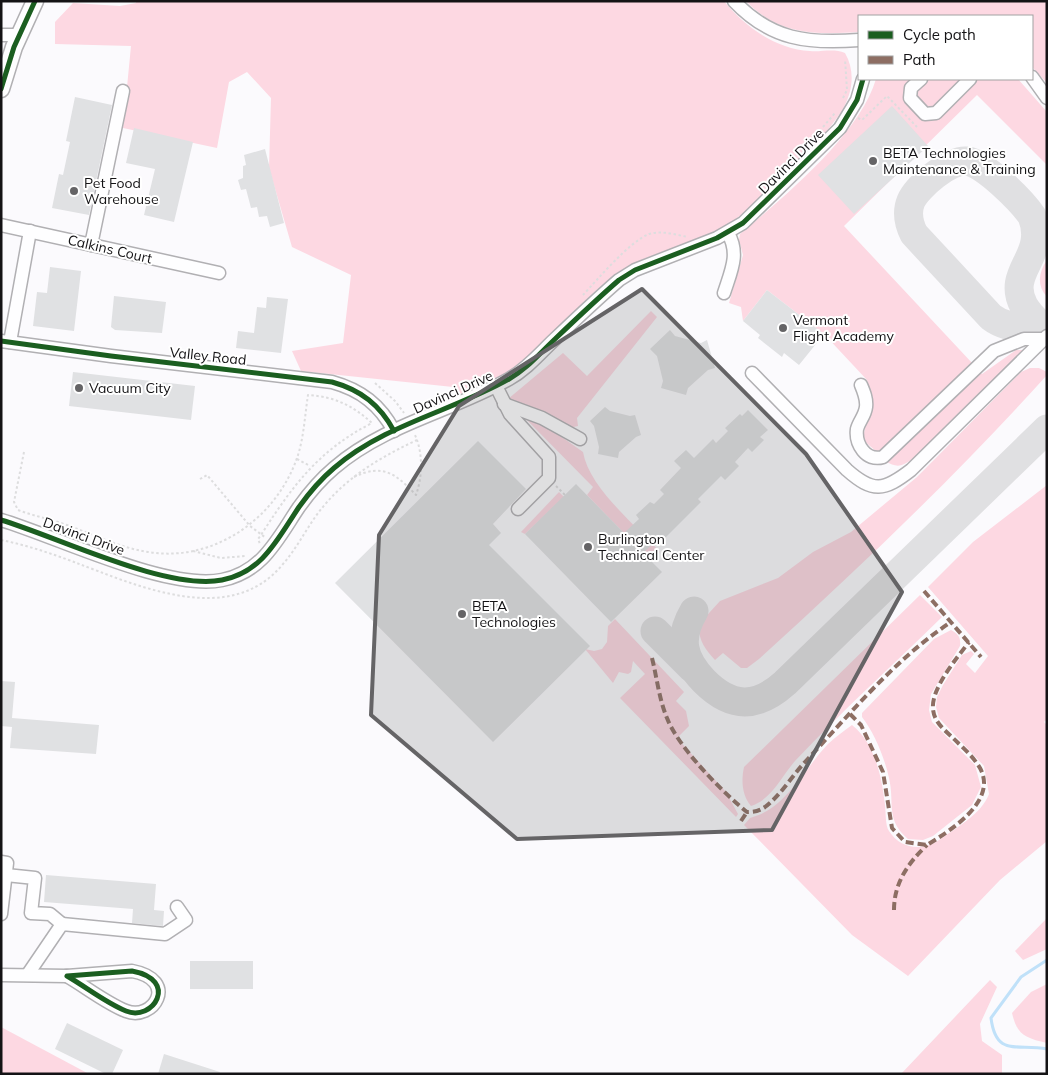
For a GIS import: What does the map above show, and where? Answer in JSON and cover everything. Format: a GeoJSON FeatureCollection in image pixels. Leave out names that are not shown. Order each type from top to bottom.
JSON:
{"type":"FeatureCollection","features":[{"type":"Feature","properties":{"kind":"main road"},"geometry":{"type":"LineString","coordinates":[[1,89],[19,35],[35,1]]}},
{"type":"Feature","properties":{"kind":"street"},"geometry":{"type":"LineString","coordinates":[[734,1],[762,25],[796,39],[822,42],[858,40]]}},
{"type":"Feature","properties":{"kind":"street"},"geometry":{"type":"LineString","coordinates":[[1,35],[19,35]]}},
{"type":"Feature","properties":{"kind":"street"},"geometry":{"type":"LineString","coordinates":[[1033,78],[1047,98]]}},
{"type":"Feature","properties":{"kind":"street","name":"Davinci Drive"},"geometry":{"type":"LineString","coordinates":[[1,520],[143,570],[198,581],[222,580],[245,572],[264,558],[276,544],[299,508],[322,480],[348,458],[394,431],[496,386],[528,365],[619,280],[635,270],[728,233],[759,209],[840,128],[851,113],[863,80]]}},
{"type":"Feature","properties":{"kind":"street"},"geometry":{"type":"LineString","coordinates":[[920,80],[911,88],[910,98],[925,114],[936,113],[969,80]]}},
{"type":"Feature","properties":{"kind":"street"},"geometry":{"type":"LineString","coordinates":[[91,245],[123,91]]}},
{"type":"Feature","properties":{"kind":"street","name":"Calkins Court"},"geometry":{"type":"LineString","coordinates":[[1,225],[219,273]]}},
{"type":"Feature","properties":{"kind":"street"},"geometry":{"type":"LineString","coordinates":[[6,341],[30,231]]}},
{"type":"Feature","properties":{"kind":"street"},"geometry":{"type":"LineString","coordinates":[[724,293],[735,257],[735,248],[728,233]]}},
{"type":"Feature","properties":{"kind":"street"},"geometry":{"type":"LineString","coordinates":[[752,373],[847,470],[862,483],[879,488],[896,482],[911,470],[1045,338]]}},
{"type":"Feature","properties":{"kind":"street"},"geometry":{"type":"LineString","coordinates":[[861,385],[866,396],[866,407],[864,417],[858,426],[857,437],[862,451],[877,459],[883,457],[994,351],[1024,339],[1045,338]]}},
{"type":"Feature","properties":{"kind":"street","name":"Valley Road"},"geometry":{"type":"LineString","coordinates":[[6,341],[111,356],[332,382],[358,391],[370,400],[388,418],[394,431]]}},
{"type":"Feature","properties":{"kind":"street"},"geometry":{"type":"LineString","coordinates":[[496,386],[510,414],[549,456],[549,478],[518,509]]}},
{"type":"Feature","properties":{"kind":"street"},"geometry":{"type":"LineString","coordinates":[[504,404],[542,418],[580,439]]}},
{"type":"Feature","properties":{"kind":"street"},"geometry":{"type":"LineString","coordinates":[[1,862],[7,863],[1,914]]}},
{"type":"Feature","properties":{"kind":"street"},"geometry":{"type":"LineString","coordinates":[[6,875],[35,878],[31,912],[50,914],[62,924],[165,934],[186,920],[177,907]]}},
{"type":"Feature","properties":{"kind":"street"},"geometry":{"type":"LineString","coordinates":[[28,974],[62,924]]}},
{"type":"Feature","properties":{"kind":"street"},"geometry":{"type":"LineString","coordinates":[[1,975],[67,976],[132,972],[146,974],[155,980],[158,990],[157,999],[150,1008],[144,1011],[139,1013],[127,1012],[67,976]]}},
{"type":"Feature","properties":{"kind":"path"},"geometry":{"type":"LineString","coordinates":[[819,132],[839,107],[847,90],[845,59]]}},
{"type":"Feature","properties":{"kind":"path"},"geometry":{"type":"LineString","coordinates":[[839,107],[862,120],[887,96],[917,127]]}},
{"type":"Feature","properties":{"kind":"path"},"geometry":{"type":"LineString","coordinates":[[580,298],[619,258],[649,234],[661,232],[693,236]]}},
{"type":"Feature","properties":{"kind":"path"},"geometry":{"type":"LineString","coordinates":[[350,480],[363,473],[377,470],[388,472],[398,477],[416,495],[420,482],[417,440],[410,424],[395,401],[375,382]]}},
{"type":"Feature","properties":{"kind":"path"},"geometry":{"type":"LineString","coordinates":[[24,452],[14,502],[14,507],[18,510],[59,522],[119,546],[170,554],[193,551],[215,545],[250,526],[279,494],[297,459],[308,395],[326,396],[346,403],[372,423],[340,441],[311,466],[285,497],[258,539],[262,550]]}},
{"type":"Feature","properties":{"kind":"path"},"geometry":{"type":"LineString","coordinates":[[1,540],[150,589],[195,597],[226,596],[256,586],[284,564],[322,508],[350,480],[380,458],[417,440]]}},
{"type":"Feature","properties":{"kind":"path"},"geometry":{"type":"LineString","coordinates":[[297,459],[311,466]]}},
{"type":"Feature","properties":{"kind":"path"},"geometry":{"type":"LineString","coordinates":[[200,479],[207,475],[250,526],[276,544]]}},
{"type":"Feature","properties":{"kind":"path"},"geometry":{"type":"LineString","coordinates":[[279,494],[285,497]]}},
{"type":"Feature","properties":{"kind":"path"},"geometry":{"type":"LineString","coordinates":[[193,551],[221,558],[249,555]]}},
{"type":"Feature","properties":{"kind":"highlighted area"},"geometry":{"type":"Polygon","coordinates":[[[642,289],[806,454],[902,592],[772,830],[517,839],[371,715],[379,535],[459,406],[642,289]]]}},
{"type":"Feature","properties":{"kind":"shaded area"},"geometry":{"type":"Polygon","coordinates":[[[136,1],[724,1],[751,28],[773,41],[797,49],[828,50],[845,53],[850,66],[852,80],[844,107],[822,136],[789,172],[737,218],[711,234],[656,254],[616,274],[590,296],[542,345],[516,367],[496,379],[461,394],[453,387],[301,371],[292,351],[343,343],[351,275],[292,247],[269,168],[271,98],[247,72],[229,82],[217,148],[123,128],[131,46],[55,44],[55,22],[73,3],[120,6],[136,3],[136,1]]]}},
{"type":"Feature","properties":{"kind":"shaded area"},"geometry":{"type":"Polygon","coordinates":[[[746,1],[1047,1],[1047,83],[1033,68],[1033,15],[858,15],[858,32],[828,33],[784,27],[758,12],[746,1]]]}},
{"type":"Feature","properties":{"kind":"shaded area"},"geometry":{"type":"Polygon","coordinates":[[[876,80],[1019,80],[1047,112],[1047,165],[977,95],[844,226],[973,364],[878,453],[863,440],[870,396],[867,380],[824,334],[767,290],[743,321],[741,307],[729,303],[743,255],[739,240],[740,234],[778,202],[819,163],[854,121],[867,100],[876,80]]]}},
{"type":"Feature","properties":{"kind":"shaded area"},"geometry":{"type":"Polygon","coordinates":[[[1047,260],[1047,297],[1040,284],[1040,275],[1047,260]]]}},
{"type":"Feature","properties":{"kind":"shaded area"},"geometry":{"type":"Polygon","coordinates":[[[651,311],[657,317],[577,418],[578,426],[569,428],[527,405],[508,399],[563,353],[587,376],[651,311]]]}},
{"type":"Feature","properties":{"kind":"shaded area"},"geometry":{"type":"Polygon","coordinates":[[[1016,350],[1023,350],[915,457],[907,463],[897,466],[885,461],[978,370],[982,374],[1016,350]]]}},
{"type":"Feature","properties":{"kind":"shaded area"},"geometry":{"type":"Polygon","coordinates":[[[1030,368],[1039,368],[1047,372],[1047,375],[942,485],[796,625],[747,668],[741,668],[723,653],[715,660],[703,644],[699,624],[720,601],[778,578],[813,552],[851,532],[917,477],[1021,372],[1030,368]]]}},
{"type":"Feature","properties":{"kind":"shaded area"},"geometry":{"type":"Polygon","coordinates":[[[522,415],[549,428],[583,452],[587,466],[604,492],[660,552],[650,560],[587,495],[593,487],[522,415]]]}},
{"type":"Feature","properties":{"kind":"shaded area"},"geometry":{"type":"Polygon","coordinates":[[[1047,485],[1047,719],[1044,722],[1047,725],[1047,841],[1000,880],[908,976],[852,935],[744,825],[750,818],[763,813],[784,797],[828,744],[852,725],[860,732],[872,751],[882,784],[886,822],[889,831],[900,842],[914,847],[928,845],[962,824],[981,808],[989,794],[984,766],[939,718],[936,707],[937,697],[943,685],[962,655],[971,651],[974,654],[966,664],[975,673],[988,656],[928,587],[973,542],[1047,485]]]}},
{"type":"Feature","properties":{"kind":"shaded area"},"geometry":{"type":"Polygon","coordinates":[[[559,492],[564,497],[525,534],[521,532],[559,492]]]}},
{"type":"Feature","properties":{"kind":"shaded area"},"geometry":{"type":"Polygon","coordinates":[[[920,595],[942,617],[813,742],[765,798],[751,806],[743,788],[744,767],[920,595]]]}},
{"type":"Feature","properties":{"kind":"shaded area"},"geometry":{"type":"Polygon","coordinates":[[[615,619],[684,692],[676,701],[686,711],[689,726],[677,738],[726,792],[738,814],[736,817],[620,698],[645,674],[633,661],[631,672],[628,674],[619,672],[613,683],[585,649],[594,651],[602,649],[607,642],[608,626],[615,619]]]}},
{"type":"Feature","properties":{"kind":"shaded area"},"geometry":{"type":"Polygon","coordinates":[[[951,630],[958,636],[960,646],[931,694],[929,710],[932,722],[975,765],[981,787],[972,805],[933,836],[923,840],[908,839],[896,825],[893,818],[891,787],[882,754],[871,730],[862,717],[862,713],[934,639],[951,630]]]}},
{"type":"Feature","properties":{"kind":"shaded area"},"geometry":{"type":"Polygon","coordinates":[[[1047,918],[1047,949],[1023,960],[1015,951],[1047,918]]]}},
{"type":"Feature","properties":{"kind":"shaded area"},"geometry":{"type":"Polygon","coordinates":[[[990,980],[997,987],[980,1024],[982,1041],[1002,1055],[1002,1074],[901,1074],[990,980]]]}},
{"type":"Feature","properties":{"kind":"shaded area"},"geometry":{"type":"Polygon","coordinates":[[[1047,984],[1047,1043],[1028,1037],[1019,1031],[1012,1013],[1031,992],[1047,984]]]}},
{"type":"Feature","properties":{"kind":"shaded area"},"geometry":{"type":"Polygon","coordinates":[[[1,1027],[89,1074],[1,1074],[1,1027]]]}},
{"type":"Feature","properties":{"kind":"building"},"geometry":{"type":"Polygon","coordinates":[[[75,97],[112,105],[89,215],[52,208],[59,174],[63,175],[70,142],[66,141],[75,97]]]}},
{"type":"Feature","properties":{"kind":"building","name":"BETA Technologies Maintenance & Training"},"geometry":{"type":"Polygon","coordinates":[[[892,106],[928,146],[854,214],[818,175],[892,106]]]}},
{"type":"Feature","properties":{"kind":"building"},"geometry":{"type":"Polygon","coordinates":[[[134,128],[193,142],[174,222],[144,215],[155,169],[126,163],[134,128]]]}},
{"type":"Feature","properties":{"kind":"building"},"geometry":{"type":"Polygon","coordinates":[[[265,149],[284,223],[270,227],[267,216],[259,217],[257,207],[251,208],[246,189],[241,190],[238,180],[243,178],[243,166],[246,165],[244,155],[265,149]]]}},
{"type":"Feature","properties":{"kind":"building"},"geometry":{"type":"Polygon","coordinates":[[[50,267],[81,271],[74,331],[33,326],[37,292],[47,293],[50,267]]]}},
{"type":"Feature","properties":{"kind":"building","name":"Vermont Flight Academy"},"geometry":{"type":"Polygon","coordinates":[[[767,290],[824,334],[799,365],[784,353],[782,357],[758,338],[760,335],[743,321],[767,290]]]}},
{"type":"Feature","properties":{"kind":"building"},"geometry":{"type":"Polygon","coordinates":[[[114,296],[166,302],[162,333],[115,330],[111,327],[114,296]]]}},
{"type":"Feature","properties":{"kind":"building"},"geometry":{"type":"Polygon","coordinates":[[[267,297],[288,299],[281,353],[236,348],[238,331],[254,333],[257,307],[266,308],[267,297]]]}},
{"type":"Feature","properties":{"kind":"building"},"geometry":{"type":"Polygon","coordinates":[[[670,330],[675,336],[701,343],[707,340],[715,368],[708,370],[688,388],[686,395],[661,388],[663,381],[657,356],[650,349],[670,330]]]}},
{"type":"Feature","properties":{"kind":"building"},"geometry":{"type":"Polygon","coordinates":[[[73,372],[195,386],[191,420],[69,406],[73,372]]]}},
{"type":"Feature","properties":{"kind":"building"},"geometry":{"type":"Polygon","coordinates":[[[605,407],[610,411],[630,416],[635,415],[641,435],[619,452],[618,458],[598,454],[599,447],[594,426],[590,421],[605,407]]]}},
{"type":"Feature","properties":{"kind":"building"},"geometry":{"type":"Polygon","coordinates":[[[748,410],[768,430],[760,437],[764,440],[752,452],[748,448],[735,462],[739,466],[725,480],[721,476],[698,499],[701,502],[661,542],[658,539],[643,553],[662,572],[611,622],[525,534],[576,484],[624,533],[639,519],[636,515],[650,502],[654,504],[664,494],[660,490],[681,468],[674,461],[686,450],[694,458],[713,439],[716,443],[728,431],[725,428],[740,414],[742,416],[748,410]]]}},
{"type":"Feature","properties":{"kind":"building","name":"BETA Technologies"},"geometry":{"type":"Polygon","coordinates":[[[478,441],[526,489],[493,524],[501,533],[489,545],[590,646],[493,742],[335,583],[478,441]]]}},
{"type":"Feature","properties":{"kind":"building"},"geometry":{"type":"Polygon","coordinates":[[[1,681],[15,682],[12,718],[99,725],[96,754],[10,748],[12,727],[1,726],[1,681]]]}},
{"type":"Feature","properties":{"kind":"building"},"geometry":{"type":"Polygon","coordinates":[[[46,875],[156,884],[154,910],[164,911],[163,926],[132,923],[133,909],[44,902],[46,875]]]}},
{"type":"Feature","properties":{"kind":"building"},"geometry":{"type":"Polygon","coordinates":[[[190,961],[253,961],[253,989],[190,989],[190,961]]]}},
{"type":"Feature","properties":{"kind":"building"},"geometry":{"type":"Polygon","coordinates":[[[67,1023],[123,1050],[112,1074],[106,1074],[55,1049],[67,1023]]]}},
{"type":"Feature","properties":{"kind":"building"},"geometry":{"type":"Polygon","coordinates":[[[164,1054],[220,1072],[219,1074],[158,1074],[164,1054]]]}},
{"type":"Feature","properties":{"kind":"waterway"},"geometry":{"type":"LineString","coordinates":[[1047,960],[1021,977],[991,1018],[994,1031],[1003,1044],[1047,1049]]}},
{"type":"Feature","properties":{"kind":"taxiway"},"geometry":{"type":"LineString","coordinates":[[1047,331],[1026,310],[1020,294],[1019,283],[1035,242],[1032,216],[1020,201],[1002,184],[974,163],[960,162],[943,169],[927,182],[914,195],[911,201],[909,218],[914,234],[991,317],[1004,324],[1047,333]]}},
{"type":"Feature","properties":{"kind":"taxiway"},"geometry":{"type":"LineString","coordinates":[[694,611],[686,630],[685,648],[691,664],[704,681],[714,690],[734,700],[744,702],[764,697],[785,683],[1047,429]]}},
{"type":"Feature","properties":{"kind":"taxiway"},"geometry":{"type":"LineString","coordinates":[[655,631],[692,668]]}},
{"type":"Feature","properties":{"kind":"marked path"},"geometry":{"type":"LineString","coordinates":[[924,591],[981,657]]}},
{"type":"Feature","properties":{"kind":"marked path"},"geometry":{"type":"LineString","coordinates":[[652,658],[664,711],[673,730],[691,755],[726,793],[747,812],[752,812],[765,807],[771,802],[805,762],[892,670],[951,622]]}},
{"type":"Feature","properties":{"kind":"marked path"},"geometry":{"type":"LineString","coordinates":[[850,714],[861,725],[883,772],[892,828],[905,842],[927,845],[959,823],[977,803],[983,792],[984,780],[980,768],[970,755],[939,724],[933,709],[933,701],[940,683],[969,642]]}},
{"type":"Feature","properties":{"kind":"marked path"},"geometry":{"type":"LineString","coordinates":[[741,821],[747,812]]}},
{"type":"Feature","properties":{"kind":"marked path"},"geometry":{"type":"LineString","coordinates":[[894,910],[896,891],[903,874],[927,845]]}},
{"type":"Feature","properties":{"kind":"cycle path"},"geometry":{"type":"LineString","coordinates":[[1,89],[14,47],[35,1]]}},
{"type":"Feature","properties":{"kind":"cycle path"},"geometry":{"type":"LineString","coordinates":[[1,520],[112,560],[172,578],[199,581],[222,580],[248,570],[259,562],[276,542],[315,486],[354,453],[397,429],[465,400],[516,375],[528,366],[619,280],[635,270],[717,238],[743,223],[840,128],[857,100],[863,80]]}},
{"type":"Feature","properties":{"kind":"cycle path"},"geometry":{"type":"LineString","coordinates":[[1,341],[332,382],[352,389],[369,400],[389,422],[394,431]]}},
{"type":"Feature","properties":{"kind":"cycle path"},"geometry":{"type":"LineString","coordinates":[[132,971],[147,976],[155,983],[158,991],[157,999],[152,1006],[145,1011],[136,1013],[126,1011],[111,1004],[67,976],[132,971]]}},
{"type":"Feature","properties":{"kind":"place","name":"BETA Technologies Maintenance & Training"},"geometry":{"type":"Point","coordinates":[873,161]}},
{"type":"Feature","properties":{"kind":"place","name":"Pet Food Warehouse"},"geometry":{"type":"Point","coordinates":[74,191]}},
{"type":"Feature","properties":{"kind":"place","name":"Vermont Flight Academy"},"geometry":{"type":"Point","coordinates":[783,328]}},
{"type":"Feature","properties":{"kind":"place","name":"Vacuum City"},"geometry":{"type":"Point","coordinates":[79,388]}},
{"type":"Feature","properties":{"kind":"place","name":"Burlington Technical Center"},"geometry":{"type":"Point","coordinates":[588,547]}},
{"type":"Feature","properties":{"kind":"place","name":"BETA Technologies"},"geometry":{"type":"Point","coordinates":[462,614]}}]}
